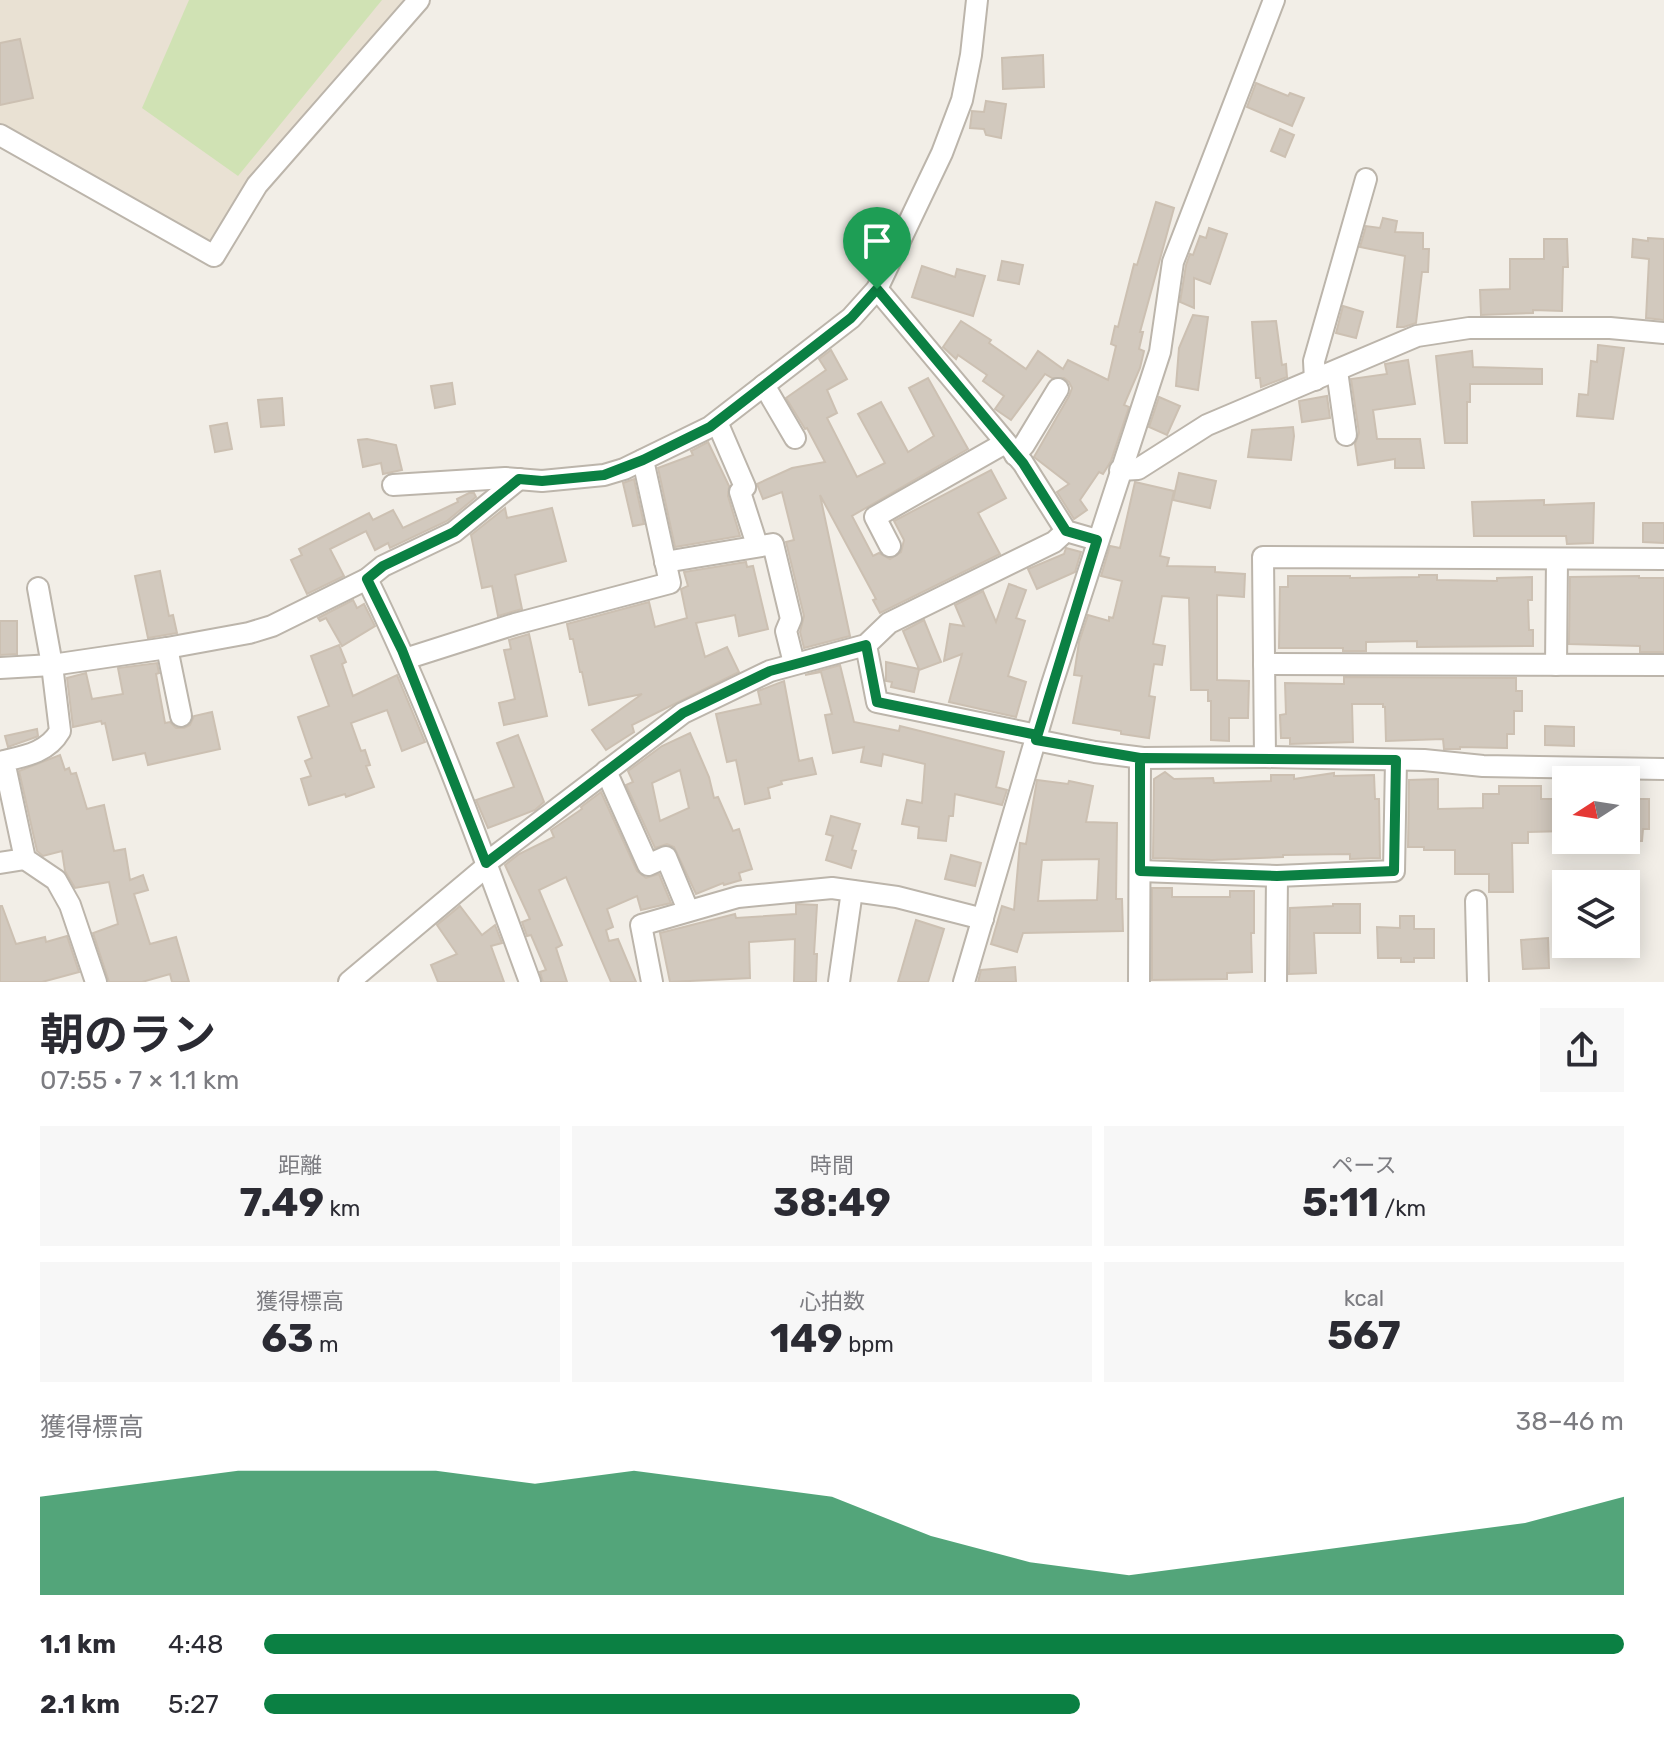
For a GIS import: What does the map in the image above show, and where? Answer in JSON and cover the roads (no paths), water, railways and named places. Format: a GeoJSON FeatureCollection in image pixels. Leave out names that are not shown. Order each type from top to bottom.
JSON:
{"type":"FeatureCollection","features":[{"type":"Feature","properties":{"kind":"street"},"geometry":{"type":"LineString","coordinates":[[0,135],[214,256],[257,185],[419,0]]}},
{"type":"Feature","properties":{"kind":"street"},"geometry":{"type":"LineString","coordinates":[[393,485],[519,479],[542,481],[604,475],[643,460],[717,422],[851,318],[877,289],[942,153],[962,100],[977,0]]}},
{"type":"Feature","properties":{"kind":"street"},"geometry":{"type":"LineString","coordinates":[[964,982],[1097,540],[1160,352],[1173,262],[1274,0]]}},
{"type":"Feature","properties":{"kind":"street"},"geometry":{"type":"LineString","coordinates":[[1315,380],[1314,361],[1366,179]]}},
{"type":"Feature","properties":{"kind":"street"},"geometry":{"type":"LineString","coordinates":[[877,289],[1010,449],[1066,531],[1097,540]]}},
{"type":"Feature","properties":{"kind":"street"},"geometry":{"type":"LineString","coordinates":[[1120,470],[1138,469],[1207,425],[1405,341],[1440,331],[1469,328],[1610,328],[1664,333]]}},
{"type":"Feature","properties":{"kind":"street"},"geometry":{"type":"LineString","coordinates":[[1337,371],[1346,435]]}},
{"type":"Feature","properties":{"kind":"street"},"geometry":{"type":"LineString","coordinates":[[764,385],[795,438]]}},
{"type":"Feature","properties":{"kind":"street"},"geometry":{"type":"LineString","coordinates":[[890,546],[875,517],[1010,449],[1024,445],[1058,389]]}},
{"type":"Feature","properties":{"kind":"street"},"geometry":{"type":"LineString","coordinates":[[717,422],[745,487],[740,492],[757,545]]}},
{"type":"Feature","properties":{"kind":"street"},"geometry":{"type":"LineString","coordinates":[[405,659],[515,624],[670,583],[643,460]]}},
{"type":"Feature","properties":{"kind":"street"},"geometry":{"type":"LineString","coordinates":[[0,668],[52,665],[167,648],[272,626],[454,532],[519,479]]}},
{"type":"Feature","properties":{"kind":"street"},"geometry":{"type":"LineString","coordinates":[[349,982],[487,865],[683,713],[770,671],[866,645],[889,623],[1054,542],[1066,531]]}},
{"type":"Feature","properties":{"kind":"street"},"geometry":{"type":"LineString","coordinates":[[665,562],[773,544],[791,619],[786,631],[794,663]]}},
{"type":"Feature","properties":{"kind":"street"},"geometry":{"type":"LineString","coordinates":[[1265,757],[1263,557],[1664,559]]}},
{"type":"Feature","properties":{"kind":"street"},"geometry":{"type":"LineString","coordinates":[[1556,665],[1557,559]]}},
{"type":"Feature","properties":{"kind":"street"},"geometry":{"type":"LineString","coordinates":[[367,579],[405,659],[530,982]]}},
{"type":"Feature","properties":{"kind":"street"},"geometry":{"type":"LineString","coordinates":[[25,859],[4,761],[35,754],[60,731],[38,588]]}},
{"type":"Feature","properties":{"kind":"street"},"geometry":{"type":"LineString","coordinates":[[866,645],[877,702],[1140,758],[1265,757],[1396,760],[1483,766],[1664,769]]}},
{"type":"Feature","properties":{"kind":"street"},"geometry":{"type":"LineString","coordinates":[[167,648],[181,716]]}},
{"type":"Feature","properties":{"kind":"street"},"geometry":{"type":"LineString","coordinates":[[1264,664],[1664,665]]}},
{"type":"Feature","properties":{"kind":"street"},"geometry":{"type":"LineString","coordinates":[[1139,982],[1140,758]]}},
{"type":"Feature","properties":{"kind":"street"},"geometry":{"type":"LineString","coordinates":[[1140,871],[1277,876],[1394,871],[1396,760]]}},
{"type":"Feature","properties":{"kind":"street"},"geometry":{"type":"LineString","coordinates":[[606,771],[648,865],[666,857],[688,910]]}},
{"type":"Feature","properties":{"kind":"street"},"geometry":{"type":"LineString","coordinates":[[0,863],[25,859],[56,880],[70,905],[96,982]]}},
{"type":"Feature","properties":{"kind":"street"},"geometry":{"type":"LineString","coordinates":[[1276,982],[1277,876]]}},
{"type":"Feature","properties":{"kind":"street"},"geometry":{"type":"LineString","coordinates":[[652,982],[641,925],[738,897],[832,888],[897,897],[983,919]]}},
{"type":"Feature","properties":{"kind":"street"},"geometry":{"type":"LineString","coordinates":[[839,982],[852,891]]}},
{"type":"Feature","properties":{"kind":"street"},"geometry":{"type":"LineString","coordinates":[[1476,901],[1478,982]]}}]}
